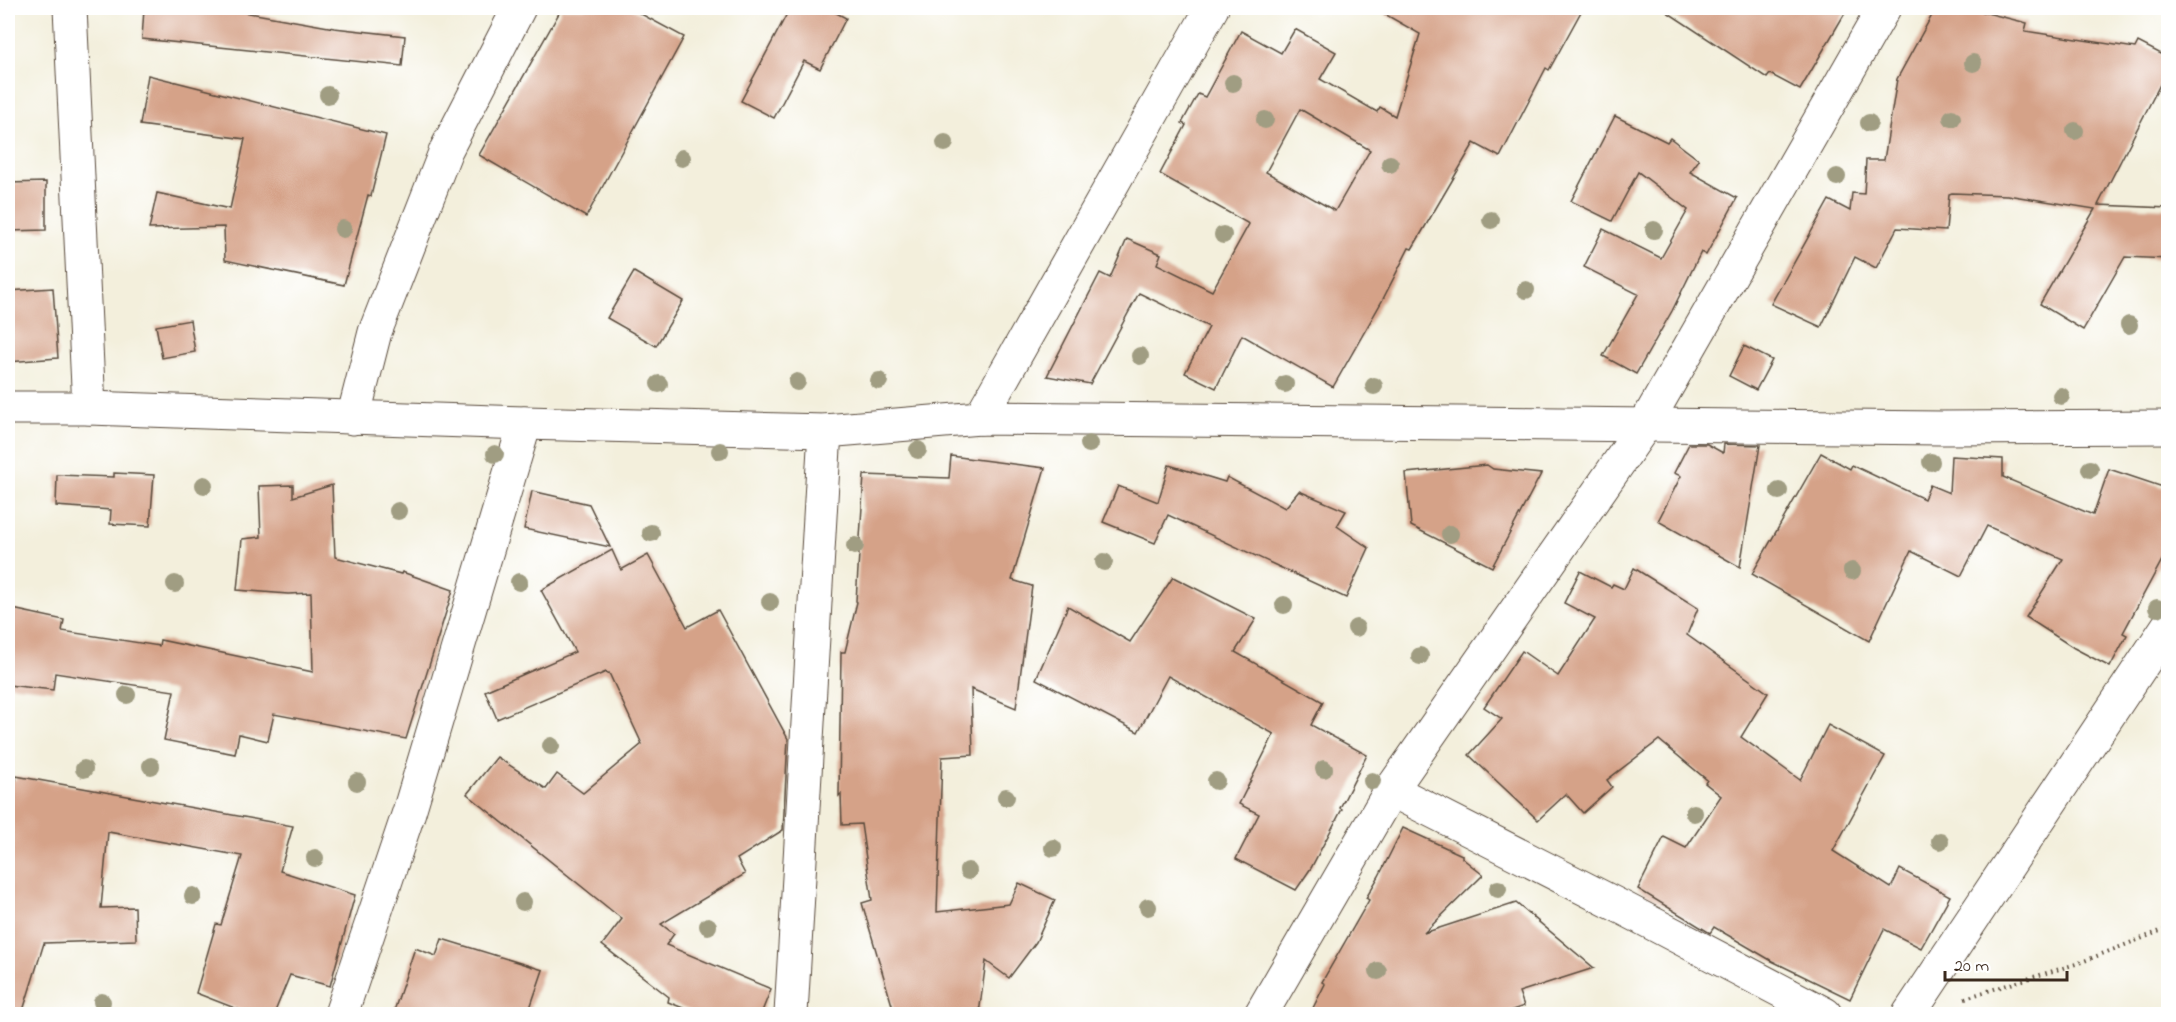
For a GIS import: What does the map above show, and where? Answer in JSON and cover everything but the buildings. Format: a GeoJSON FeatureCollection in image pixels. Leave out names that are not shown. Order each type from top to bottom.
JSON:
{"type":"FeatureCollection","features":[{"type":"Feature","properties":{"kind":"street"},"geometry":{"type":"LineString","coordinates":[[70,8],[89,408]]}},
{"type":"Feature","properties":{"kind":"street"},"geometry":{"type":"LineString","coordinates":[[353,418],[375,332],[446,150],[519,8]]}},
{"type":"Feature","properties":{"kind":"street"},"geometry":{"type":"LineString","coordinates":[[980,418],[1212,8]]}},
{"type":"Feature","properties":{"kind":"street"},"geometry":{"type":"LineString","coordinates":[[1261,1014],[1391,790],[1645,425],[1884,8]]}},
{"type":"Feature","properties":{"kind":"street"},"geometry":{"type":"LineString","coordinates":[[8,408],[89,408],[353,418],[825,430],[980,418],[1942,428],[2169,427]]}},
{"type":"Feature","properties":{"kind":"street"},"geometry":{"type":"LineString","coordinates":[[341,1014],[409,812],[525,423]]}},
{"type":"Feature","properties":{"kind":"street"},"geometry":{"type":"LineString","coordinates":[[791,1014],[825,430]]}},
{"type":"Feature","properties":{"kind":"street"},"geometry":{"type":"LineString","coordinates":[[1909,1014],[2169,626]]}},
{"type":"Feature","properties":{"kind":"street"},"geometry":{"type":"LineString","coordinates":[[1391,790],[1825,1014]]}},
{"type":"Feature","properties":{"kind":"path"},"geometry":{"type":"LineString","coordinates":[[1955,1001],[2079,963],[2169,928]]}}]}
